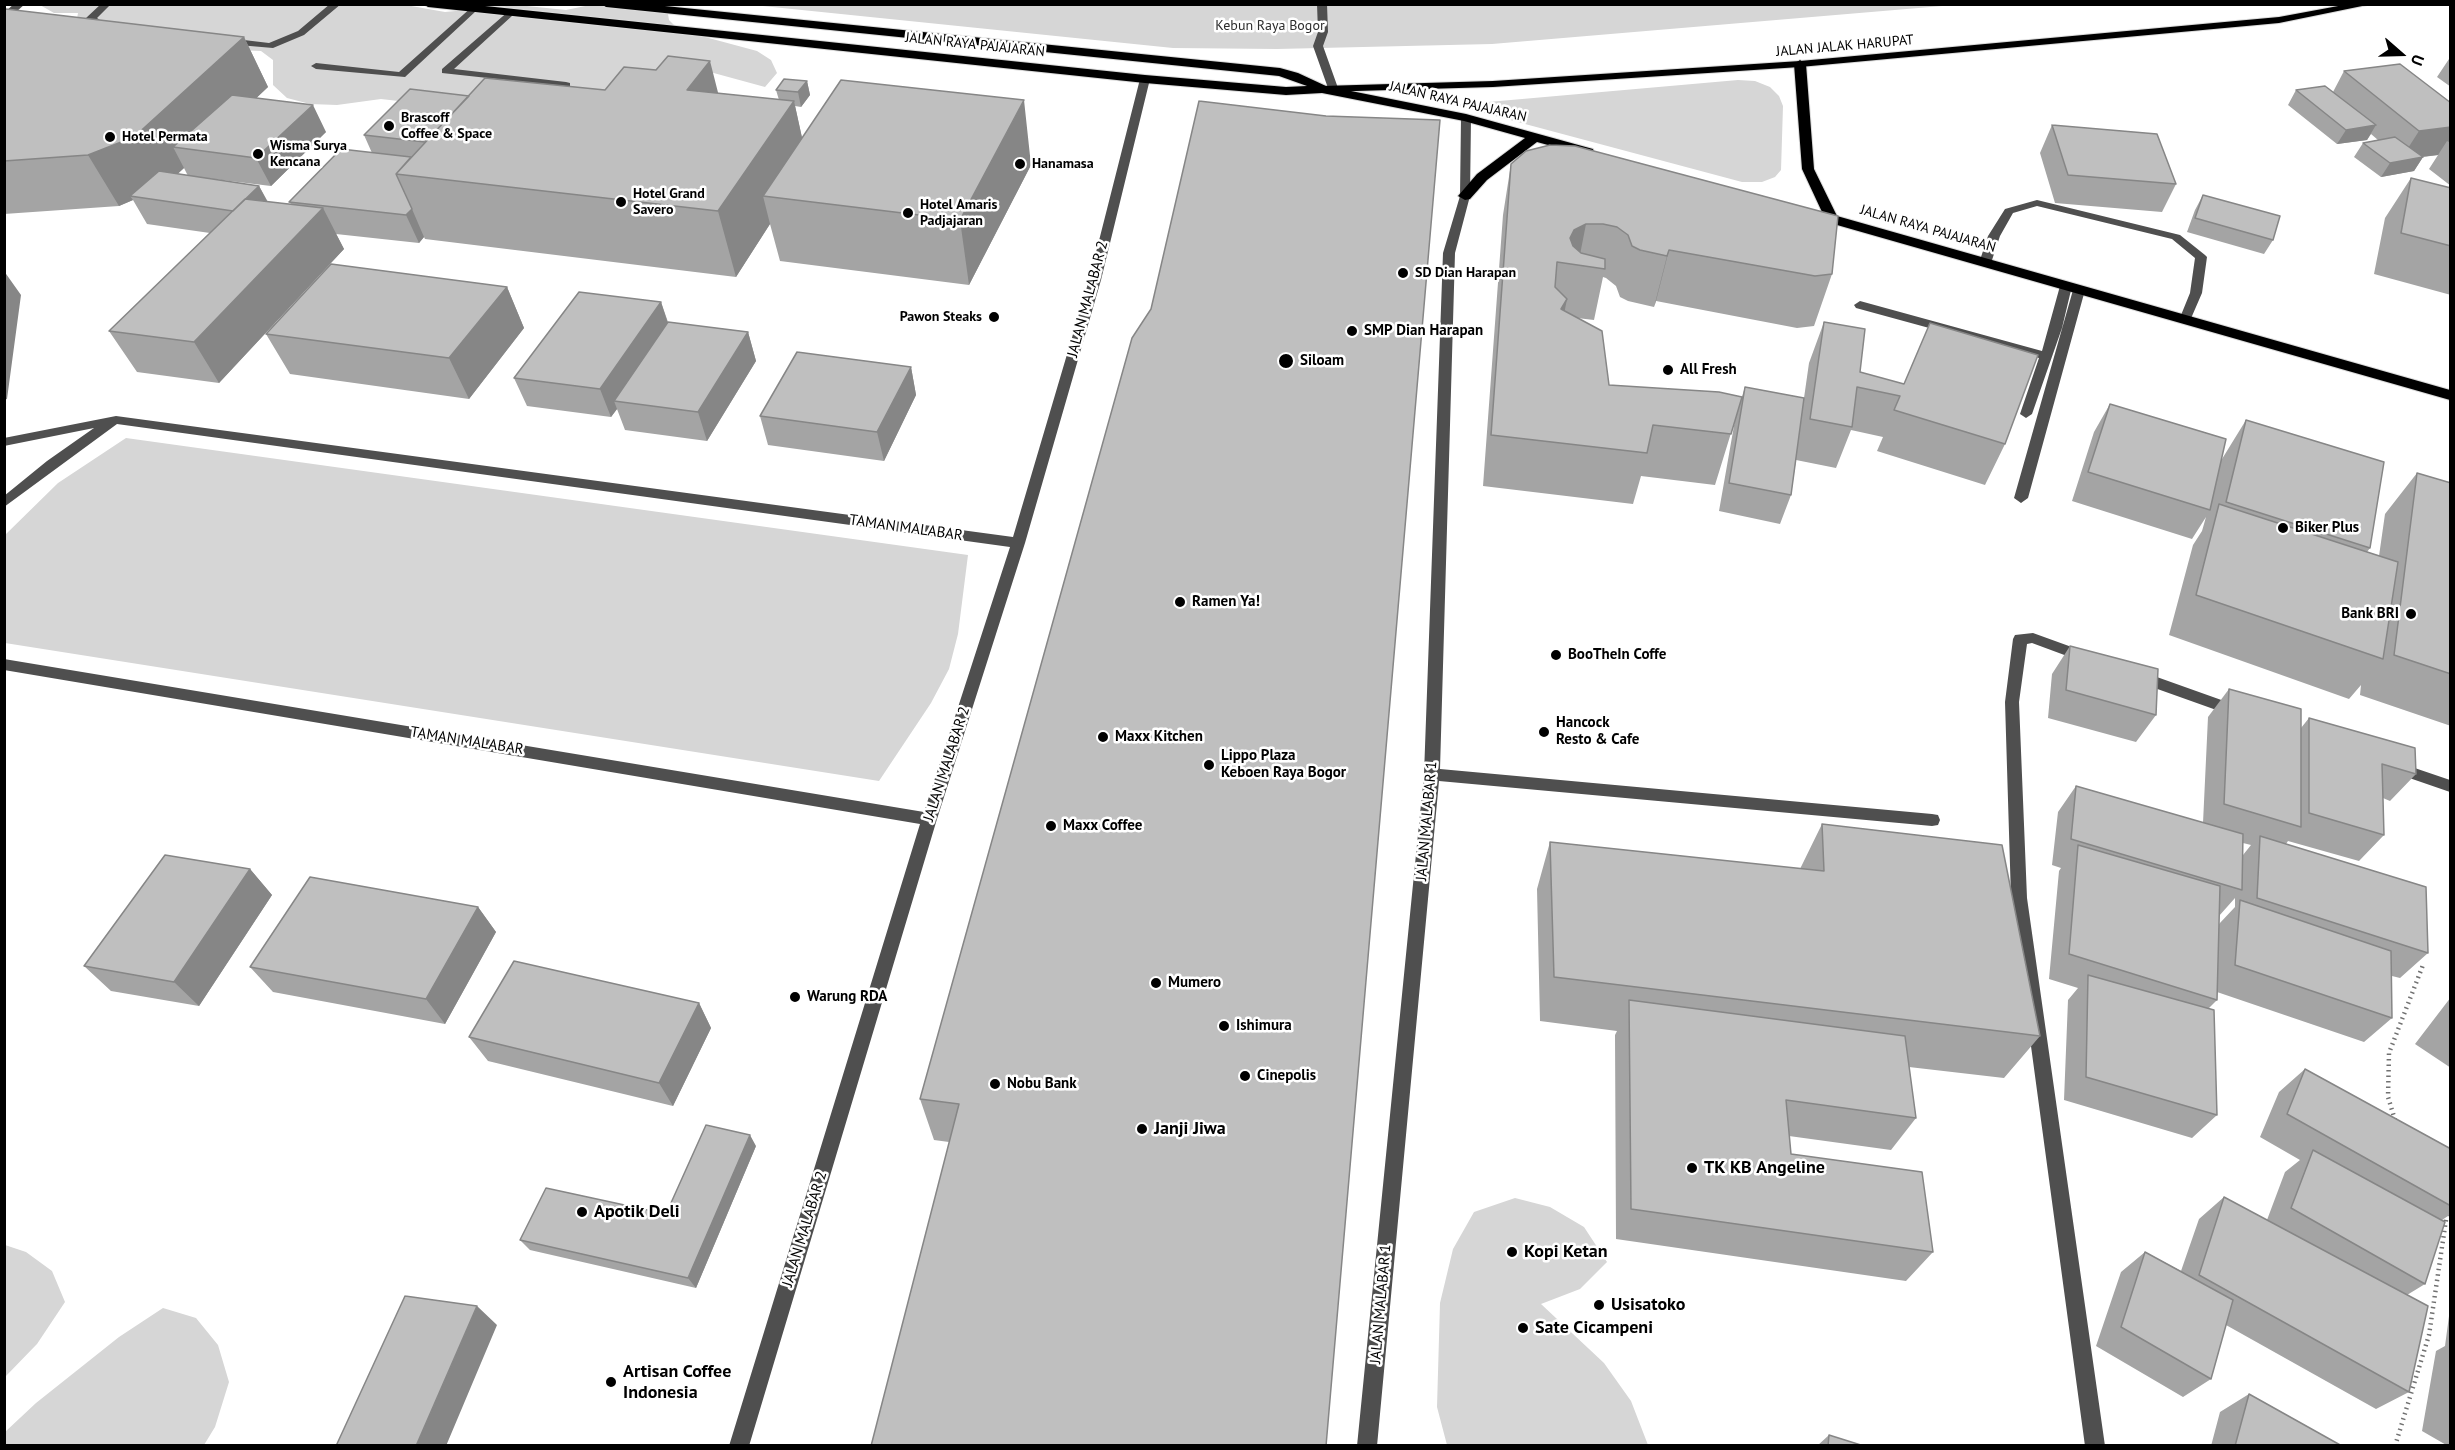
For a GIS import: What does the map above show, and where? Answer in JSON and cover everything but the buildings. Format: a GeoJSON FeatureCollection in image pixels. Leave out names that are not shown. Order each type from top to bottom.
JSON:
{"type":"FeatureCollection","features":[{"type":"Feature","properties":{"kind":"highway","name":"JALAN RAYA PAJAJARAN"},"geometry":{"type":"LineString","coordinates":[[428,4],[1145,80],[1286,91],[1328,88],[1466,118],[1596,154]]}},
{"type":"Feature","properties":{"kind":"highway"},"geometry":{"type":"LineString","coordinates":[[606,4],[1280,72],[1328,88]]}},
{"type":"Feature","properties":{"kind":"highway"},"geometry":{"type":"LineString","coordinates":[[1800,64],[1808,169],[1832,219]]}},
{"type":"Feature","properties":{"kind":"highway"},"geometry":{"type":"LineString","coordinates":[[1465,196],[1482,177],[1535,137]]}},
{"type":"Feature","properties":{"kind":"highway","name":"JALAN RAYA PAJAJARAN"},"geometry":{"type":"LineString","coordinates":[[1801,211],[2451,395]]}},
{"type":"Feature","properties":{"kind":"main road","name":"JALAN JALAK HARUPAT"},"geometry":{"type":"LineString","coordinates":[[1328,88],[1493,84],[1800,64],[2279,20],[2368,4]]}},
{"type":"Feature","properties":{"kind":"street"},"geometry":{"type":"LineString","coordinates":[[21,4],[11,11],[12,24],[22,25]]}},
{"type":"Feature","properties":{"kind":"street"},"geometry":{"type":"LineString","coordinates":[[82,19],[99,4]]}},
{"type":"Feature","properties":{"kind":"street"},"geometry":{"type":"LineString","coordinates":[[107,4],[90,18],[104,29],[116,30]]}},
{"type":"Feature","properties":{"kind":"street"},"geometry":{"type":"LineString","coordinates":[[211,40],[270,45],[301,33],[337,4]]}},
{"type":"Feature","properties":{"kind":"street"},"geometry":{"type":"LineString","coordinates":[[1322,4],[1323,32],[1318,46],[1328,88]]}},
{"type":"Feature","properties":{"kind":"street"},"geometry":{"type":"LineString","coordinates":[[316,66],[400,75],[473,9]]}},
{"type":"Feature","properties":{"kind":"street"},"geometry":{"type":"LineString","coordinates":[[510,13],[446,71],[566,85]]}},
{"type":"Feature","properties":{"kind":"street","name":"JALAN MALABAR 2"},"geometry":{"type":"LineString","coordinates":[[739,1446],[929,819],[1018,543],[1095,280],[1145,80]]}},
{"type":"Feature","properties":{"kind":"street","name":"JALAN MALABAR 1"},"geometry":{"type":"LineString","coordinates":[[1367,1446],[1432,774],[1449,253],[1465,196],[1466,118]]}},
{"type":"Feature","properties":{"kind":"street"},"geometry":{"type":"LineString","coordinates":[[1985,263],[1994,236],[2009,211],[2037,203],[2176,237],[2200,257],[2196,293],[2185,320]]}},
{"type":"Feature","properties":{"kind":"street"},"geometry":{"type":"LineString","coordinates":[[2026,414],[2045,356],[2073,288]]}},
{"type":"Feature","properties":{"kind":"street"},"geometry":{"type":"LineString","coordinates":[[2021,498],[2073,288]]}},
{"type":"Feature","properties":{"kind":"street"},"geometry":{"type":"LineString","coordinates":[[1860,305],[2045,356]]}},
{"type":"Feature","properties":{"kind":"street"},"geometry":{"type":"LineString","coordinates":[[4,503],[52,464],[116,420]]}},
{"type":"Feature","properties":{"kind":"street","name":"TAMAN MALABAR"},"geometry":{"type":"LineString","coordinates":[[4,442],[116,420],[1018,543]]}},
{"type":"Feature","properties":{"kind":"street"},"geometry":{"type":"LineString","coordinates":[[2095,1446],[2019,898],[2012,702],[2019,639],[2033,638],[2098,662]]}},
{"type":"Feature","properties":{"kind":"street","name":"TAMAN MALABAR"},"geometry":{"type":"LineString","coordinates":[[4,664],[929,819]]}},
{"type":"Feature","properties":{"kind":"street"},"geometry":{"type":"LineString","coordinates":[[2120,670],[2254,717]]}},
{"type":"Feature","properties":{"kind":"street"},"geometry":{"type":"LineString","coordinates":[[2387,764],[2451,786]]}},
{"type":"Feature","properties":{"kind":"street"},"geometry":{"type":"LineString","coordinates":[[1432,774],[1932,820]]}},
{"type":"Feature","properties":{"kind":"path"},"geometry":{"type":"LineString","coordinates":[[2402,1126],[2394,1118],[2388,1098],[2389,1053],[2423,965]]}},
{"type":"Feature","properties":{"kind":"path"},"geometry":{"type":"LineString","coordinates":[[2395,1446],[2429,1335],[2449,1203]]}},
{"type":"Feature","properties":{"kind":"green space"},"geometry":{"type":"Polygon","coordinates":[[[400,4],[445,12],[517,5],[566,10],[590,5],[660,5],[667,8],[669,20],[679,30],[757,51],[771,60],[777,73],[765,87],[699,69],[633,128],[381,99],[337,105],[310,104],[287,98],[273,85],[273,60],[261,51],[235,50],[76,24],[78,13],[54,13],[40,5],[400,4]]]}},
{"type":"Feature","properties":{"kind":"green space","name":"Kebun Raya Bogor"},"geometry":{"type":"Polygon","coordinates":[[[753,5],[1954,5],[1492,44],[1277,49],[1173,48],[753,5]]]}},
{"type":"Feature","properties":{"kind":"green space"},"geometry":{"type":"Polygon","coordinates":[[[1738,80],[1755,81],[1770,87],[1779,96],[1783,106],[1781,170],[1775,177],[1762,182],[1742,182],[1454,105],[1738,80]]]}},
{"type":"Feature","properties":{"kind":"green space"},"geometry":{"type":"Polygon","coordinates":[[[126,438],[968,555],[958,634],[949,669],[931,703],[879,781],[5,643],[5,535],[58,483],[126,438]]]}},
{"type":"Feature","properties":{"kind":"green space"},"geometry":{"type":"Polygon","coordinates":[[[1515,1198],[1550,1207],[1584,1227],[1607,1262],[1580,1289],[1541,1304],[1604,1363],[1631,1401],[1648,1445],[1447,1445],[1437,1407],[1440,1303],[1453,1249],[1474,1212],[1515,1198]]]}},
{"type":"Feature","properties":{"kind":"green space"},"geometry":{"type":"Polygon","coordinates":[[[5,1245],[26,1252],[52,1271],[65,1302],[37,1344],[5,1377],[5,1245]]]}},
{"type":"Feature","properties":{"kind":"green space"},"geometry":{"type":"Polygon","coordinates":[[[163,1308],[196,1318],[218,1345],[229,1382],[215,1427],[204,1445],[5,1445],[5,1432],[36,1403],[119,1337],[163,1308]]]}},
{"type":"Feature","properties":{"kind":"place","name":"Brascoff Coffee & Space"},"geometry":{"type":"Point","coordinates":[389,126]}},
{"type":"Feature","properties":{"kind":"place","name":"Hotel Permata"},"geometry":{"type":"Point","coordinates":[110,137]}},
{"type":"Feature","properties":{"kind":"place","name":"Wisma Surya Kencana"},"geometry":{"type":"Point","coordinates":[258,154]}},
{"type":"Feature","properties":{"kind":"place","name":"Hanamasa"},"geometry":{"type":"Point","coordinates":[1020,164]}},
{"type":"Feature","properties":{"kind":"place","name":"Hotel Grand Savero"},"geometry":{"type":"Point","coordinates":[621,202]}},
{"type":"Feature","properties":{"kind":"place","name":"Hotel Amaris Padjajaran"},"geometry":{"type":"Point","coordinates":[908,213]}},
{"type":"Feature","properties":{"kind":"place","name":"SD Dian Harapan"},"geometry":{"type":"Point","coordinates":[1403,273]}},
{"type":"Feature","properties":{"kind":"place","name":"Pawon Steaks"},"geometry":{"type":"Point","coordinates":[994,317]}},
{"type":"Feature","properties":{"kind":"place","name":"SMP Dian Harapan"},"geometry":{"type":"Point","coordinates":[1352,331]}},
{"type":"Feature","properties":{"kind":"place","name":"Siloam"},"geometry":{"type":"Point","coordinates":[1286,361]}},
{"type":"Feature","properties":{"kind":"place","name":"All Fresh"},"geometry":{"type":"Point","coordinates":[1668,370]}},
{"type":"Feature","properties":{"kind":"place","name":"Biker Plus"},"geometry":{"type":"Point","coordinates":[2283,528]}},
{"type":"Feature","properties":{"kind":"place","name":"Ramen Ya!"},"geometry":{"type":"Point","coordinates":[1180,602]}},
{"type":"Feature","properties":{"kind":"place","name":"Bank BRI"},"geometry":{"type":"Point","coordinates":[2411,614]}},
{"type":"Feature","properties":{"kind":"place","name":"BooTheIn Coffe"},"geometry":{"type":"Point","coordinates":[1556,655]}},
{"type":"Feature","properties":{"kind":"place","name":"Hancock Resto & Cafe"},"geometry":{"type":"Point","coordinates":[1544,732]}},
{"type":"Feature","properties":{"kind":"place","name":"Maxx Kitchen"},"geometry":{"type":"Point","coordinates":[1103,737]}},
{"type":"Feature","properties":{"kind":"place","name":"Lippo Plaza Keboen Raya Bogor"},"geometry":{"type":"Point","coordinates":[1209,765]}},
{"type":"Feature","properties":{"kind":"place","name":"Maxx Coffee"},"geometry":{"type":"Point","coordinates":[1051,826]}},
{"type":"Feature","properties":{"kind":"place","name":"Mumero"},"geometry":{"type":"Point","coordinates":[1156,983]}},
{"type":"Feature","properties":{"kind":"place","name":"Warung RDA"},"geometry":{"type":"Point","coordinates":[795,997]}},
{"type":"Feature","properties":{"kind":"place","name":"Ishimura"},"geometry":{"type":"Point","coordinates":[1224,1026]}},
{"type":"Feature","properties":{"kind":"place","name":"Cinepolis"},"geometry":{"type":"Point","coordinates":[1245,1076]}},
{"type":"Feature","properties":{"kind":"place","name":"Nobu Bank"},"geometry":{"type":"Point","coordinates":[995,1084]}},
{"type":"Feature","properties":{"kind":"place","name":"Janji Jiwa"},"geometry":{"type":"Point","coordinates":[1142,1129]}},
{"type":"Feature","properties":{"kind":"place","name":"TK KB Angeline"},"geometry":{"type":"Point","coordinates":[1692,1168]}},
{"type":"Feature","properties":{"kind":"place","name":"Apotik Deli"},"geometry":{"type":"Point","coordinates":[582,1212]}},
{"type":"Feature","properties":{"kind":"place","name":"Kopi Ketan"},"geometry":{"type":"Point","coordinates":[1512,1252]}},
{"type":"Feature","properties":{"kind":"place","name":"Usisatoko"},"geometry":{"type":"Point","coordinates":[1599,1305]}},
{"type":"Feature","properties":{"kind":"place","name":"Sate Cicampeni"},"geometry":{"type":"Point","coordinates":[1523,1328]}},
{"type":"Feature","properties":{"kind":"place","name":"Artisan Coffee Indonesia"},"geometry":{"type":"Point","coordinates":[611,1382]}}]}
